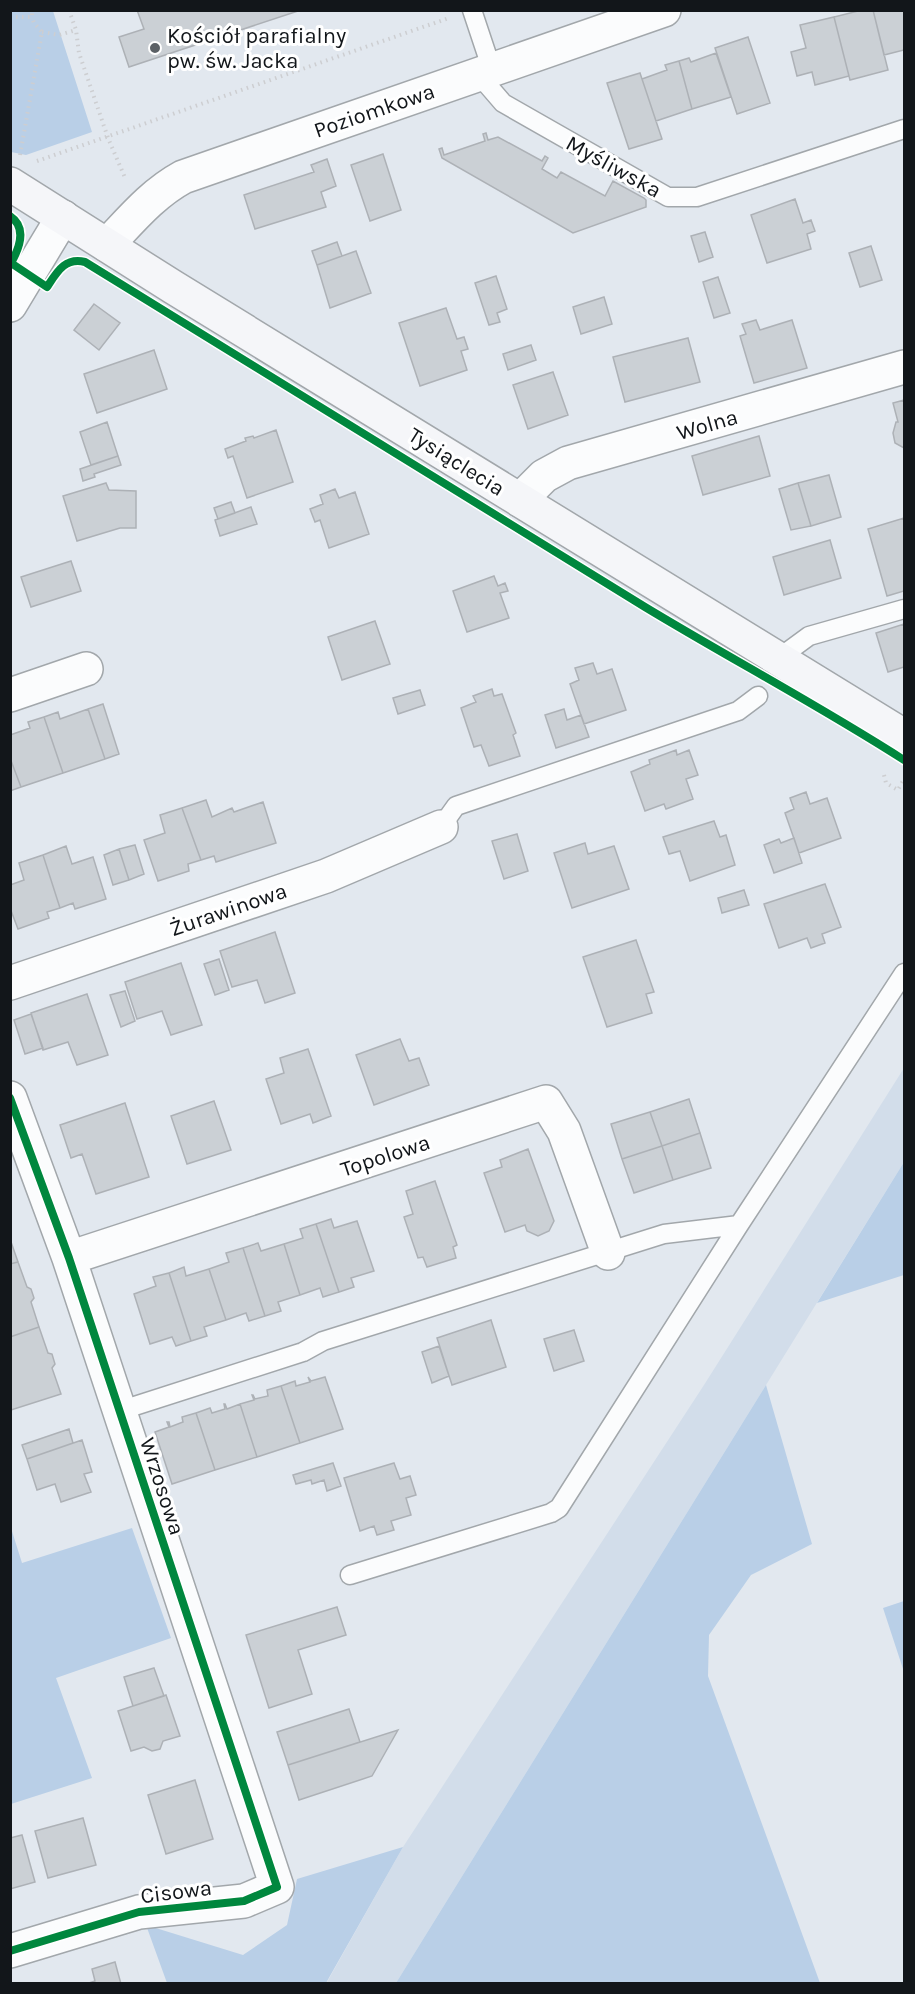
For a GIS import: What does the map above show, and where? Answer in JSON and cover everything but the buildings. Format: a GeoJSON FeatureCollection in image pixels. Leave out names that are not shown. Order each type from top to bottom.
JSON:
{"type":"FeatureCollection","features":[{"type":"Feature","properties":{"kind":"street","name":"Poziomkowa"},"geometry":{"type":"LineString","coordinates":[[107,245],[147,203],[165,187],[183,177],[664,10]]}},
{"type":"Feature","properties":{"kind":"street","name":"Tysiąclecia"},"geometry":{"type":"LineString","coordinates":[[19,169],[63,217],[904,736]]}},
{"type":"Feature","properties":{"kind":"street"},"geometry":{"type":"LineString","coordinates":[[10,304],[63,217]]}},
{"type":"Feature","properties":{"kind":"street","name":"Wolna"},"geometry":{"type":"LineString","coordinates":[[520,500],[544,476],[568,463],[904,367]]}},
{"type":"Feature","properties":{"kind":"street"},"geometry":{"type":"LineString","coordinates":[[10,694],[86,669]]}},
{"type":"Feature","properties":{"kind":"street","name":"Żurawinowa"},"geometry":{"type":"LineString","coordinates":[[10,983],[326,876],[441,827]]}},
{"type":"Feature","properties":{"kind":"street","name":"Wrzosowa"},"geometry":{"type":"LineString","coordinates":[[10,1098],[18,1146],[69,1258],[277,1887]]}},
{"type":"Feature","properties":{"kind":"street","name":"Topolowa"},"geometry":{"type":"LineString","coordinates":[[69,1258],[546,1102],[564,1131],[608,1253]]}},
{"type":"Feature","properties":{"kind":"street","name":"Cisowa"},"geometry":{"type":"LineString","coordinates":[[10,1952],[139,1912],[244,1901],[277,1887]]}},
{"type":"Feature","properties":{"kind":"lane"},"geometry":{"type":"LineString","coordinates":[[465,12],[485,72]]}},
{"type":"Feature","properties":{"kind":"lane","name":"Myśliwska"},"geometry":{"type":"LineString","coordinates":[[485,72],[503,103],[668,197],[697,197],[904,129]]}},
{"type":"Feature","properties":{"kind":"lane"},"geometry":{"type":"LineString","coordinates":[[779,658],[809,636],[904,609]]}},
{"type":"Feature","properties":{"kind":"lane"},"geometry":{"type":"LineString","coordinates":[[441,827],[456,806],[738,711],[758,696]]}},
{"type":"Feature","properties":{"kind":"lane"},"geometry":{"type":"LineString","coordinates":[[350,1575],[551,1513],[559,1508],[739,1225],[904,973]]}},
{"type":"Feature","properties":{"kind":"lane"},"geometry":{"type":"LineString","coordinates":[[119,1411],[303,1352],[323,1341],[664,1234],[739,1225]]}},
{"type":"Feature","properties":{"kind":"path"},"geometry":{"type":"LineString","coordinates":[[32,10],[34,23],[42,32],[58,35],[76,30]]}},
{"type":"Feature","properties":{"kind":"path"},"geometry":{"type":"LineString","coordinates":[[69,10],[76,30],[79,53],[108,138],[129,187]]}},
{"type":"Feature","properties":{"kind":"path"},"geometry":{"type":"LineString","coordinates":[[42,32],[19,169],[465,12]]}},
{"type":"Feature","properties":{"kind":"path"},"geometry":{"type":"LineString","coordinates":[[10,17],[32,17]]}},
{"type":"Feature","properties":{"kind":"path"},"geometry":{"type":"LineString","coordinates":[[884,775],[886,783],[898,790],[904,779]]}},
{"type":"Feature","properties":{"kind":"shaded area"},"geometry":{"type":"Polygon","coordinates":[[[10,11],[53,11],[92,132],[26,155],[11,152],[10,11]]]}},
{"type":"Feature","properties":{"kind":"shaded area"},"geometry":{"type":"Polygon","coordinates":[[[904,1068],[904,1162],[396,1983],[326,1984],[403,1847],[704,1385],[904,1068]]]}},
{"type":"Feature","properties":{"kind":"shaded area"},"geometry":{"type":"Polygon","coordinates":[[[904,1162],[904,1275],[817,1303],[904,1162]]]}},
{"type":"Feature","properties":{"kind":"shaded area"},"geometry":{"type":"Polygon","coordinates":[[[766,1385],[812,1544],[751,1575],[709,1635],[708,1676],[820,1983],[396,1983],[766,1385]]]}},
{"type":"Feature","properties":{"kind":"shaded area"},"geometry":{"type":"Polygon","coordinates":[[[11,1528],[22,1563],[132,1528],[171,1638],[56,1678],[92,1778],[11,1804],[11,1528]]]}},
{"type":"Feature","properties":{"kind":"shaded area"},"geometry":{"type":"Polygon","coordinates":[[[904,1601],[904,1672],[883,1608],[904,1601]]]}},
{"type":"Feature","properties":{"kind":"shaded area"},"geometry":{"type":"Polygon","coordinates":[[[403,1847],[326,1983],[167,1983],[146,1925],[243,1955],[287,1925],[297,1879],[403,1847]]]}},
{"type":"Feature","properties":{"kind":"cycle path"},"geometry":{"type":"LineString","coordinates":[[10,216],[16,221],[20,232],[19,245],[11,263],[47,287],[62,267],[72,262],[85,262],[645,607],[904,760]]}},
{"type":"Feature","properties":{"kind":"cycle path"},"geometry":{"type":"LineString","coordinates":[[10,1098],[69,1258],[277,1887],[244,1901],[139,1912],[10,1951]]}},
{"type":"Feature","properties":{"kind":"place","name":"Kościół parafialny pw. św. Jacka"},"geometry":{"type":"Point","coordinates":[155,48]}}]}
